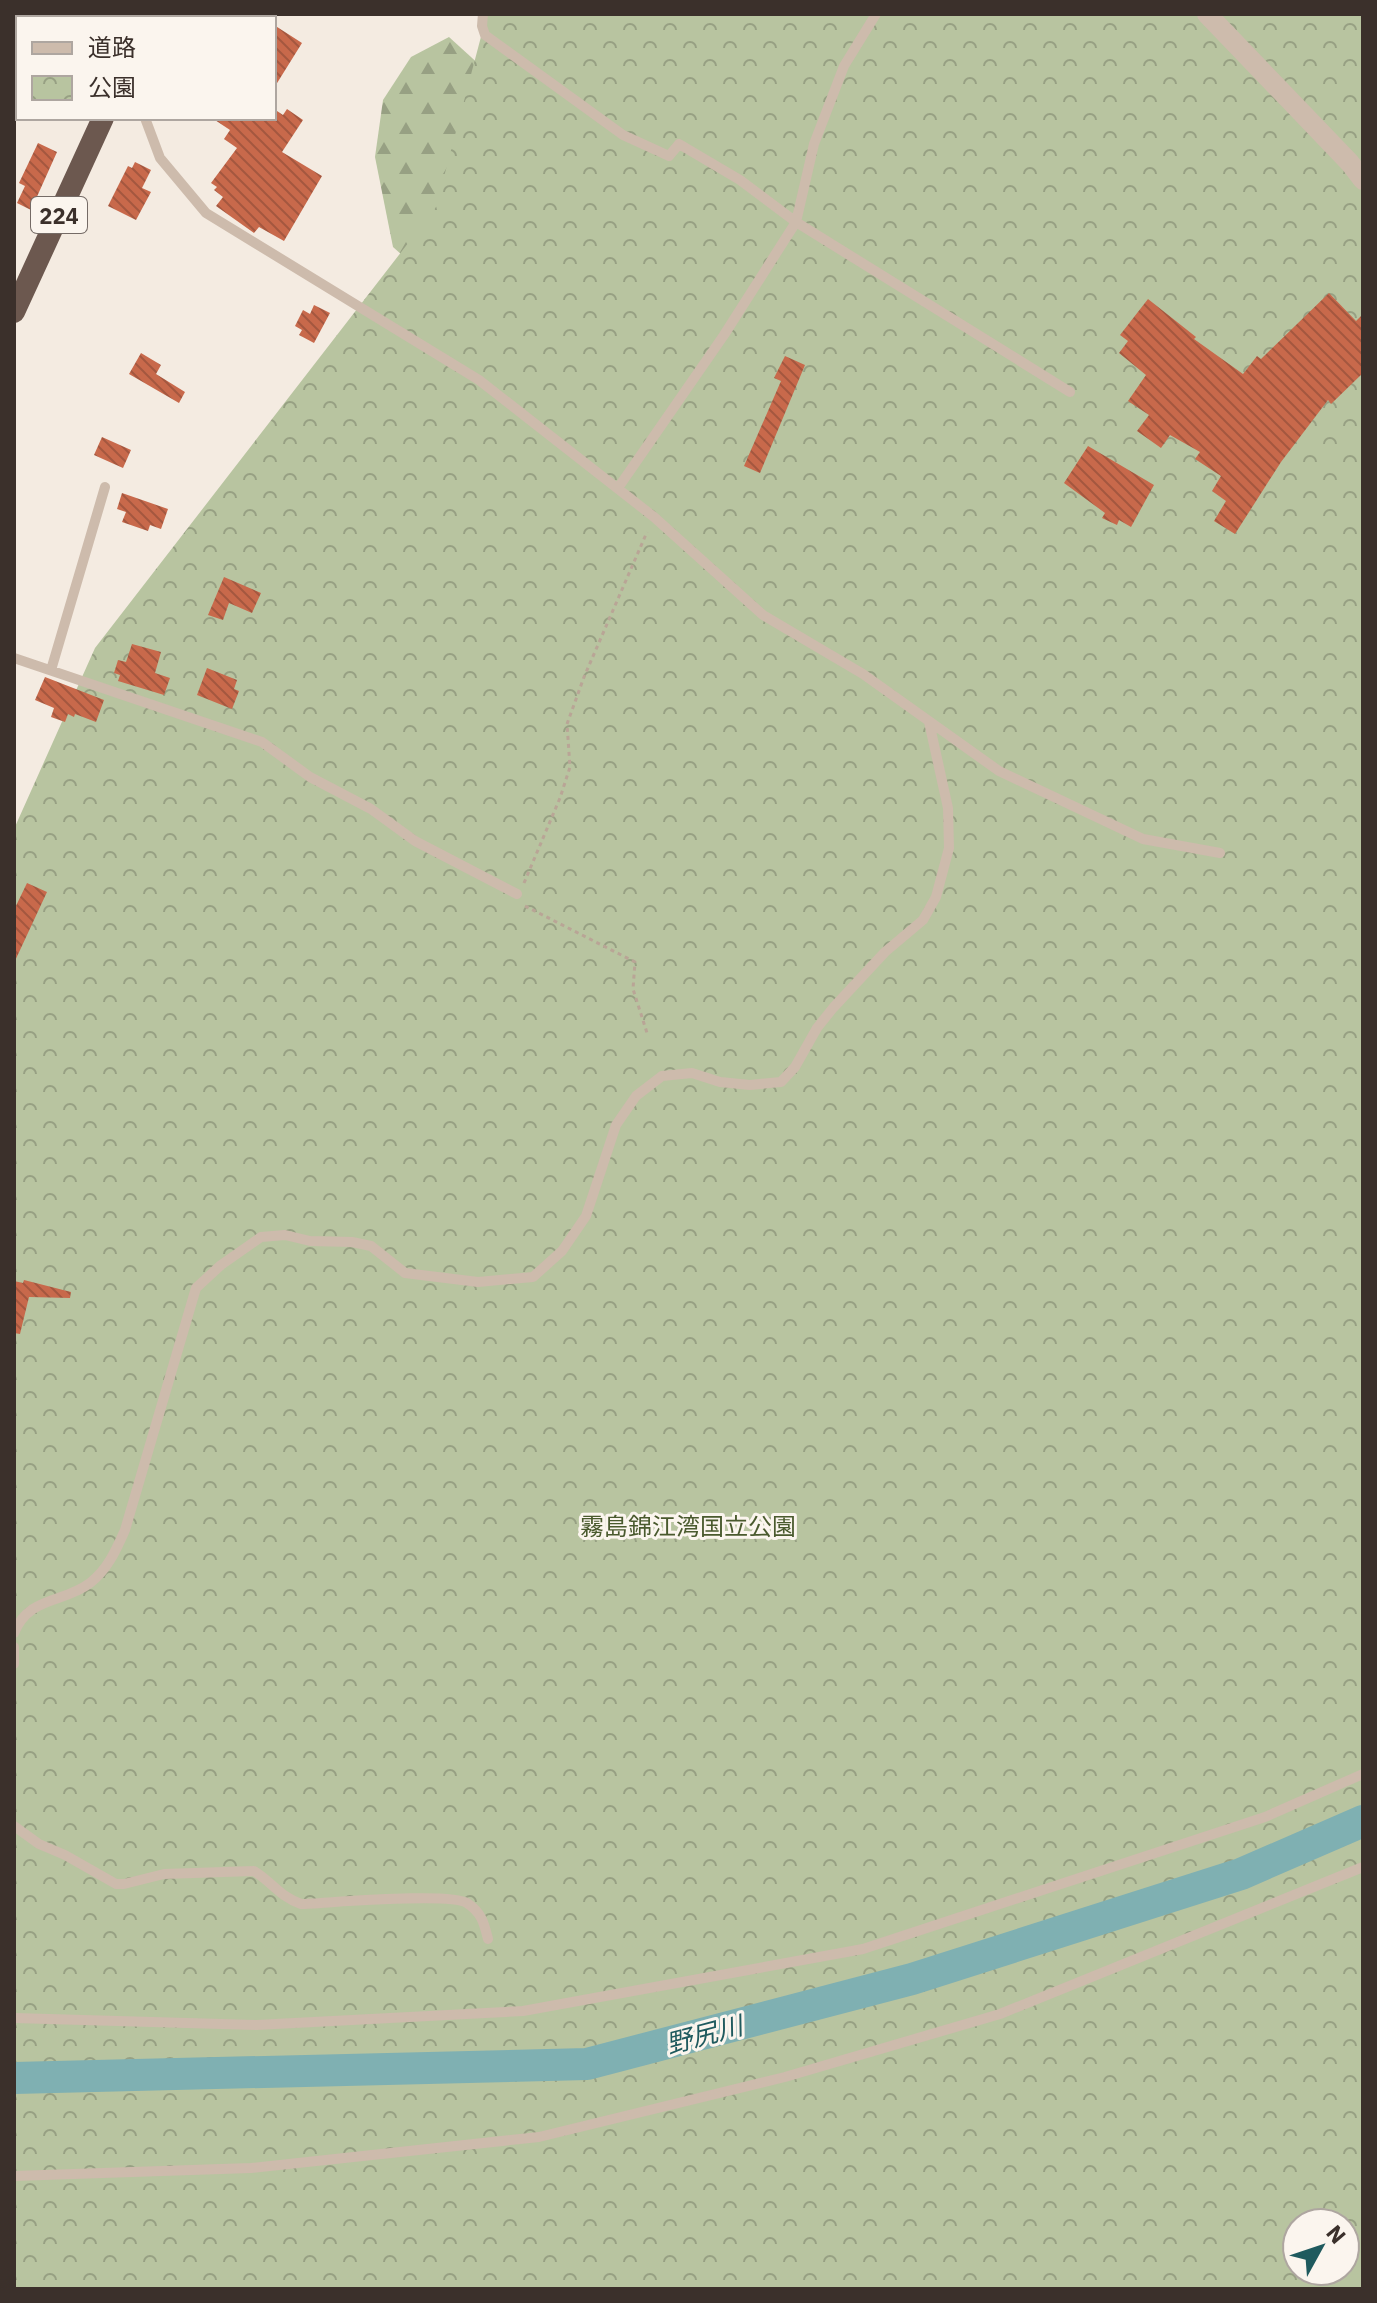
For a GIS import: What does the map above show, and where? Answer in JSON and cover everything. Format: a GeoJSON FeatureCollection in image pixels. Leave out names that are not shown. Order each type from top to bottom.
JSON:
{"type":"FeatureCollection","features":[{"type":"Feature","properties":{"kind":"highway","name":"224"},"geometry":{"type":"LineString","coordinates":[[14,312],[102,120]]}},
{"type":"Feature","properties":{"kind":"street"},"geometry":{"type":"LineString","coordinates":[[1207,14],[1363,180]]}},
{"type":"Feature","properties":{"kind":"lane"},"geometry":{"type":"LineString","coordinates":[[483,14],[485,35],[623,135],[669,156],[679,144],[740,180],[796,222],[1070,392]]}},
{"type":"Feature","properties":{"kind":"lane"},"geometry":{"type":"LineString","coordinates":[[618,488],[724,335],[796,222],[814,144],[844,66],[876,14]]}},
{"type":"Feature","properties":{"kind":"lane"},"geometry":{"type":"LineString","coordinates":[[146,120],[160,158],[206,213],[479,380],[654,517],[763,615],[863,674],[999,771],[1143,839],[1220,853]]}},
{"type":"Feature","properties":{"kind":"lane"},"geometry":{"type":"LineString","coordinates":[[51,670],[105,487]]}},
{"type":"Feature","properties":{"kind":"lane"},"geometry":{"type":"LineString","coordinates":[[14,658],[262,742],[310,777],[371,809],[415,841],[517,894]]}},
{"type":"Feature","properties":{"kind":"lane"},"geometry":{"type":"LineString","coordinates":[[14,1633],[20,1619],[32,1608],[71,1594],[90,1583],[109,1564],[125,1530],[196,1288],[221,1265],[261,1237],[285,1235],[310,1241],[352,1242],[371,1246],[405,1273],[478,1282],[533,1277],[562,1251],[586,1216],[616,1125],[636,1096],[662,1076],[692,1073],[735,1084],[781,1082],[795,1067],[817,1028],[833,1008],[885,952],[923,920],[936,897],[949,848],[948,808],[929,722]]}},
{"type":"Feature","properties":{"kind":"lane"},"geometry":{"type":"LineString","coordinates":[[14,1647],[14,1664]]}},
{"type":"Feature","properties":{"kind":"lane"},"geometry":{"type":"LineString","coordinates":[[14,2018],[256,2025],[538,2009],[863,1949],[1265,1817],[1363,1774]]}},
{"type":"Feature","properties":{"kind":"lane"},"geometry":{"type":"LineString","coordinates":[[14,1826],[39,1844],[116,1884],[164,1874],[254,1871],[264,1877],[283,1898],[301,1904],[441,1897],[464,1901],[482,1916],[488,1939]]}},
{"type":"Feature","properties":{"kind":"lane"},"geometry":{"type":"LineString","coordinates":[[14,2176],[251,2168],[539,2137],[785,2077],[1000,2014],[1363,1867]]}},
{"type":"Feature","properties":{"kind":"path"},"geometry":{"type":"LineString","coordinates":[[648,1036],[633,989],[635,962],[526,908],[517,894],[555,811],[570,767],[567,724],[571,712],[654,517]]}},
{"type":"Feature","properties":{"kind":"green space","name":"霧島錦江湾国立公園"},"geometry":{"type":"Polygon","coordinates":[[[487,14],[1363,14],[1363,2289],[14,2289],[14,829],[95,648],[436,207],[487,14]]]}},
{"type":"Feature","properties":{"kind":"green space"},"geometry":{"type":"Polygon","coordinates":[[[449,37],[539,119],[448,296],[393,247],[375,157],[383,100],[411,57],[449,37]]]}},
{"type":"Feature","properties":{"kind":"building"},"geometry":{"type":"Polygon","coordinates":[[[276,26],[302,43],[276,85],[276,26]]]}},
{"type":"Feature","properties":{"kind":"building"},"geometry":{"type":"Polygon","coordinates":[[[287,109],[303,120],[282,152],[322,176],[284,241],[259,227],[254,233],[216,206],[223,197],[211,183],[237,148],[224,139],[230,130],[215,120],[276,120],[276,110],[283,115],[287,109]]]}},
{"type":"Feature","properties":{"kind":"building"},"geometry":{"type":"Polygon","coordinates":[[[38,143],[57,152],[31,210],[17,203],[25,186],[19,183],[38,143]]]}},
{"type":"Feature","properties":{"kind":"building"},"geometry":{"type":"Polygon","coordinates":[[[135,162],[151,170],[142,188],[151,192],[136,220],[108,206],[128,166],[132,168],[135,162]]]}},
{"type":"Feature","properties":{"kind":"building"},"geometry":{"type":"Polygon","coordinates":[[[1329,293],[1356,321],[1363,314],[1363,373],[1331,404],[1328,400],[1281,462],[1235,534],[1214,521],[1226,501],[1212,491],[1221,476],[1195,459],[1200,452],[1170,435],[1161,448],[1137,431],[1149,415],[1128,401],[1146,375],[1119,353],[1128,341],[1120,335],[1148,299],[1196,337],[1194,339],[1243,374],[1257,356],[1261,359],[1329,293]]]}},
{"type":"Feature","properties":{"kind":"building"},"geometry":{"type":"Polygon","coordinates":[[[314,305],[330,313],[314,343],[299,335],[302,330],[295,326],[303,310],[310,314],[314,305]]]}},
{"type":"Feature","properties":{"kind":"building"},"geometry":{"type":"Polygon","coordinates":[[[141,353],[161,365],[156,374],[185,392],[179,403],[129,374],[141,353]]]}},
{"type":"Feature","properties":{"kind":"building"},"geometry":{"type":"Polygon","coordinates":[[[785,356],[805,365],[760,473],[744,466],[781,381],[774,378],[785,356]]]}},
{"type":"Feature","properties":{"kind":"building"},"geometry":{"type":"Polygon","coordinates":[[[102,437],[131,450],[123,468],[94,455],[102,437]]]}},
{"type":"Feature","properties":{"kind":"building"},"geometry":{"type":"Polygon","coordinates":[[[1088,446],[1154,485],[1131,527],[1119,520],[1117,525],[1102,518],[1105,513],[1064,483],[1088,446]]]}},
{"type":"Feature","properties":{"kind":"building"},"geometry":{"type":"Polygon","coordinates":[[[122,493],[168,509],[161,529],[150,525],[148,531],[122,522],[126,512],[117,509],[122,493]]]}},
{"type":"Feature","properties":{"kind":"building"},"geometry":{"type":"Polygon","coordinates":[[[224,577],[261,593],[252,613],[229,603],[223,620],[208,615],[224,577]]]}},
{"type":"Feature","properties":{"kind":"building"},"geometry":{"type":"Polygon","coordinates":[[[132,644],[161,652],[155,673],[170,678],[164,695],[118,681],[120,675],[114,673],[118,660],[126,662],[132,644]]]}},
{"type":"Feature","properties":{"kind":"building"},"geometry":{"type":"Polygon","coordinates":[[[207,668],[237,680],[234,689],[239,691],[232,709],[197,695],[207,668]]]}},
{"type":"Feature","properties":{"kind":"building"},"geometry":{"type":"Polygon","coordinates":[[[45,677],[104,700],[96,722],[75,714],[74,717],[68,714],[65,722],[51,717],[54,708],[35,700],[45,677]]]}},
{"type":"Feature","properties":{"kind":"building"},"geometry":{"type":"Polygon","coordinates":[[[27,883],[47,892],[14,963],[14,910],[27,883]]]}},
{"type":"Feature","properties":{"kind":"building"},"geometry":{"type":"Polygon","coordinates":[[[24,1280],[71,1292],[70,1298],[29,1297],[20,1334],[14,1333],[14,1281],[23,1283],[24,1280]]]}},
{"type":"Feature","properties":{"kind":"waterway","name":"野尻川"},"geometry":{"type":"LineString","coordinates":[[14,2078],[587,2064],[912,1979],[1241,1874],[1363,1821]]}}]}
